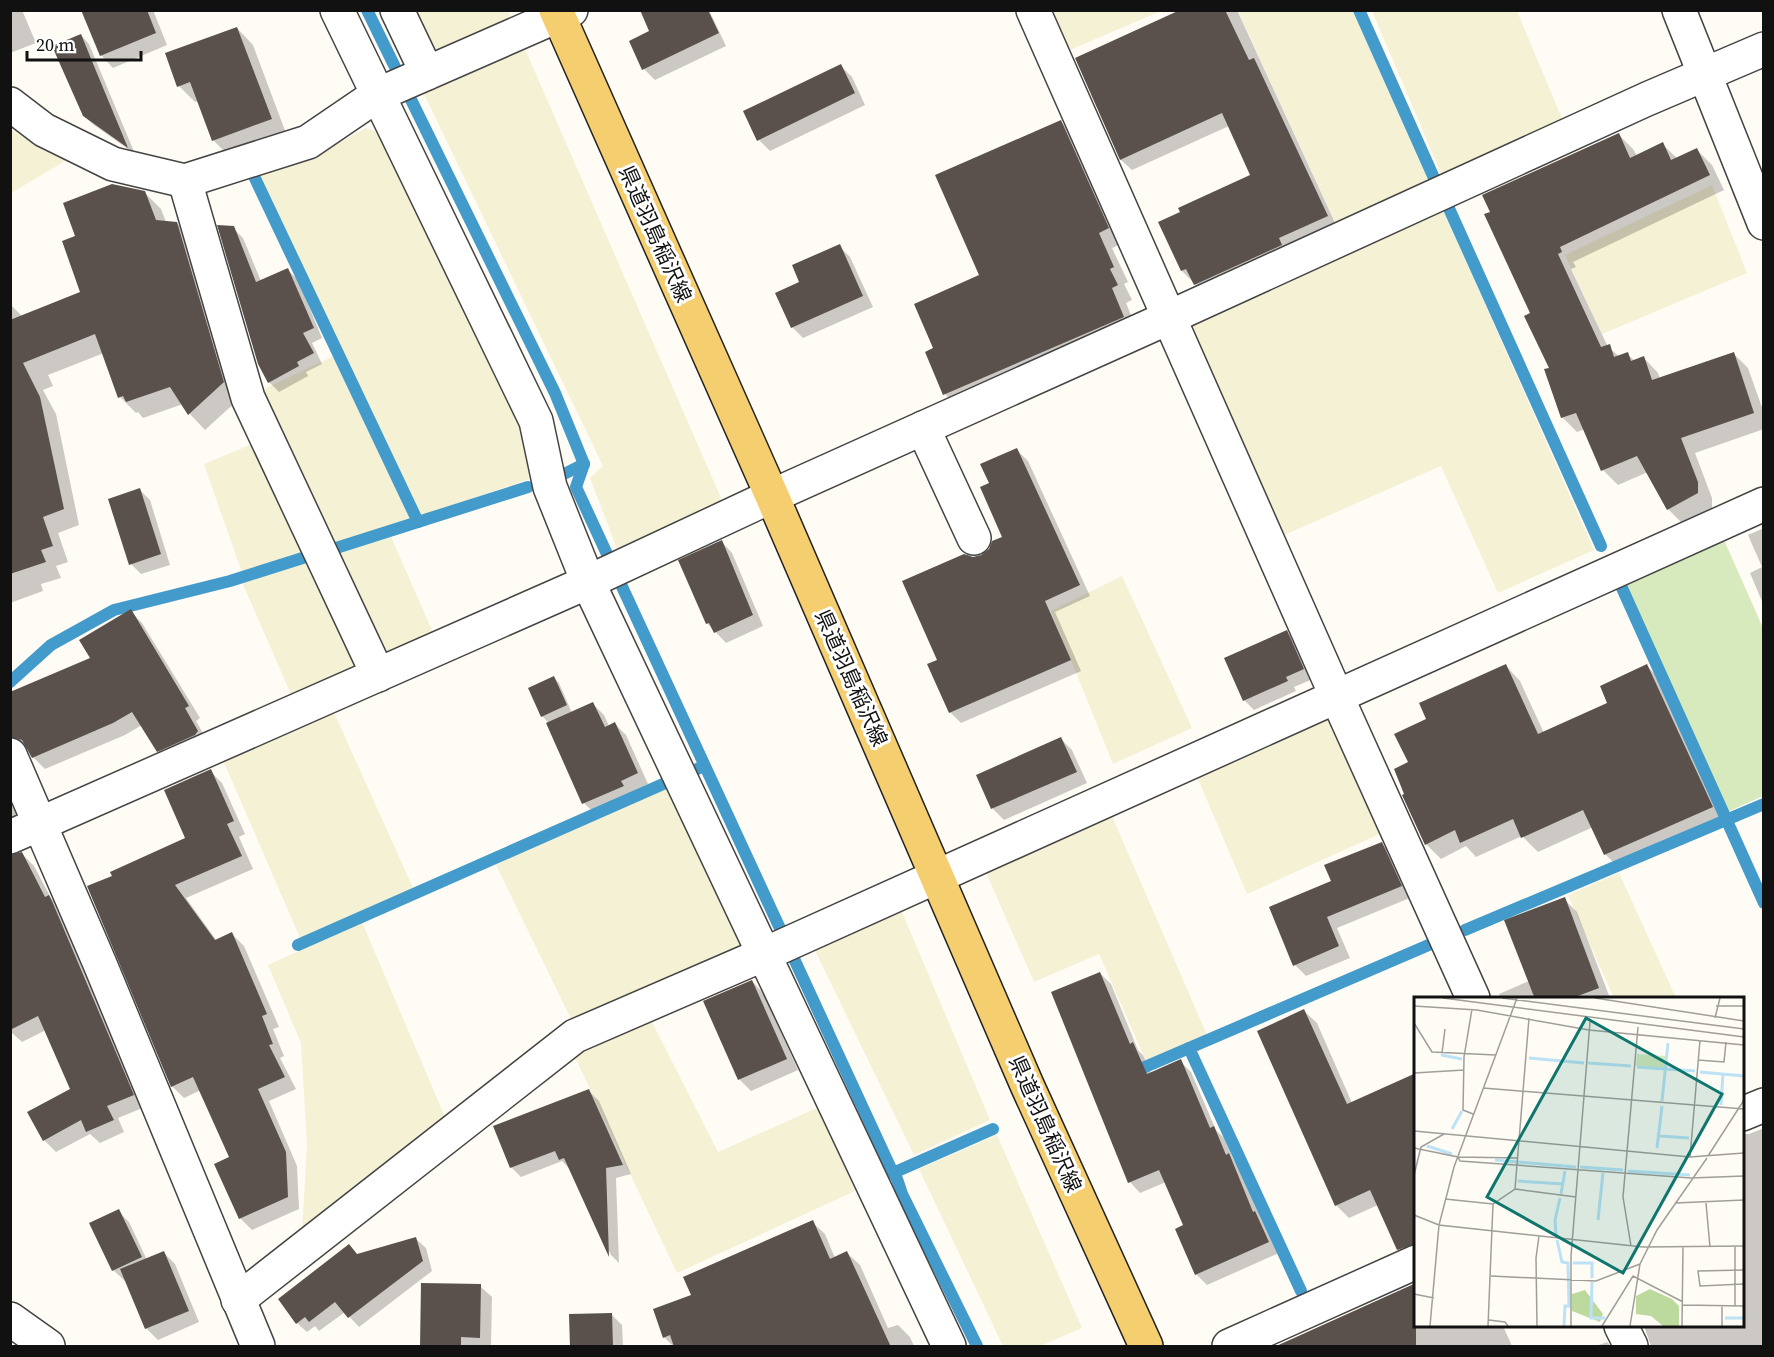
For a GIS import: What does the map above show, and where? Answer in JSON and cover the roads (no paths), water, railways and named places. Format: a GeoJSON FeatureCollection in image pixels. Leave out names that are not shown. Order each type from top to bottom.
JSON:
{"type":"FeatureCollection","features":[{"type":"Feature","properties":{"kind":"main road","name":"県道羽島稲沢線"},"geometry":{"type":"LineString","coordinates":[[562,12],[1027,1085],[1146,1347]]}},
{"type":"Feature","properties":{"kind":"street"},"geometry":{"type":"LineString","coordinates":[[337,10],[401,85],[536,421],[550,487],[608,573],[782,946],[949,1347]]}},
{"type":"Feature","properties":{"kind":"street"},"geometry":{"type":"LineString","coordinates":[[397,10],[401,85]]}},
{"type":"Feature","properties":{"kind":"street"},"geometry":{"type":"LineString","coordinates":[[1033,10],[1472,997]]}},
{"type":"Feature","properties":{"kind":"street"},"geometry":{"type":"LineString","coordinates":[[1679,10],[1764,223]]}},
{"type":"Feature","properties":{"kind":"street"},"geometry":{"type":"LineString","coordinates":[[10,104],[44,130],[113,164],[184,181],[308,142],[401,85],[562,12]]}},
{"type":"Feature","properties":{"kind":"street"},"geometry":{"type":"LineString","coordinates":[[10,837],[608,573],[772,496],[1703,74],[1764,49]]}},
{"type":"Feature","properties":{"kind":"street"},"geometry":{"type":"LineString","coordinates":[[184,181],[248,398],[378,675]]}},
{"type":"Feature","properties":{"kind":"street"},"geometry":{"type":"LineString","coordinates":[[923,428],[974,538]]}},
{"type":"Feature","properties":{"kind":"street"},"geometry":{"type":"LineString","coordinates":[[238,1300],[575,1036],[782,946],[1764,504]]}},
{"type":"Feature","properties":{"kind":"street"},"geometry":{"type":"LineString","coordinates":[[10,755],[109,986],[258,1347]]}},
{"type":"Feature","properties":{"kind":"street"},"geometry":{"type":"LineString","coordinates":[[1744,1114],[1764,1105]]}},
{"type":"Feature","properties":{"kind":"street"},"geometry":{"type":"LineString","coordinates":[[1229,1347],[1414,1263]]}},
{"type":"Feature","properties":{"kind":"street"},"geometry":{"type":"LineString","coordinates":[[10,1319],[48,1347]]}},
{"type":"Feature","properties":{"kind":"street"},"geometry":{"type":"LineString","coordinates":[[1621,1327],[1631,1347]]}},
{"type":"Feature","properties":{"kind":"waterway"},"geometry":{"type":"LineString","coordinates":[[367,10],[555,393],[584,464],[576,487],[902,1194],[977,1346]]}},
{"type":"Feature","properties":{"kind":"waterway"},"geometry":{"type":"LineString","coordinates":[[1359,10],[1434,178]]}},
{"type":"Feature","properties":{"kind":"waterway"},"geometry":{"type":"LineString","coordinates":[[252,172],[418,522]]}},
{"type":"Feature","properties":{"kind":"waterway"},"geometry":{"type":"LineString","coordinates":[[1447,204],[1601,546]]}},
{"type":"Feature","properties":{"kind":"waterway"},"geometry":{"type":"LineString","coordinates":[[566,473],[584,464]]}},
{"type":"Feature","properties":{"kind":"waterway"},"geometry":{"type":"LineString","coordinates":[[333,549],[528,487]]}},
{"type":"Feature","properties":{"kind":"waterway"},"geometry":{"type":"LineString","coordinates":[[10,682],[51,645],[114,610],[230,581],[309,556]]}},
{"type":"Feature","properties":{"kind":"waterway"},"geometry":{"type":"LineString","coordinates":[[1622,588],[1764,903]]}},
{"type":"Feature","properties":{"kind":"waterway"},"geometry":{"type":"LineString","coordinates":[[298,945],[704,766]]}},
{"type":"Feature","properties":{"kind":"waterway"},"geometry":{"type":"LineString","coordinates":[[1465,930],[1764,804]]}},
{"type":"Feature","properties":{"kind":"waterway"},"geometry":{"type":"LineString","coordinates":[[1131,1073],[1431,944]]}},
{"type":"Feature","properties":{"kind":"waterway"},"geometry":{"type":"LineString","coordinates":[[1189,1048],[1301,1291]]}},
{"type":"Feature","properties":{"kind":"waterway"},"geometry":{"type":"LineString","coordinates":[[893,1173],[993,1129]]}}]}
